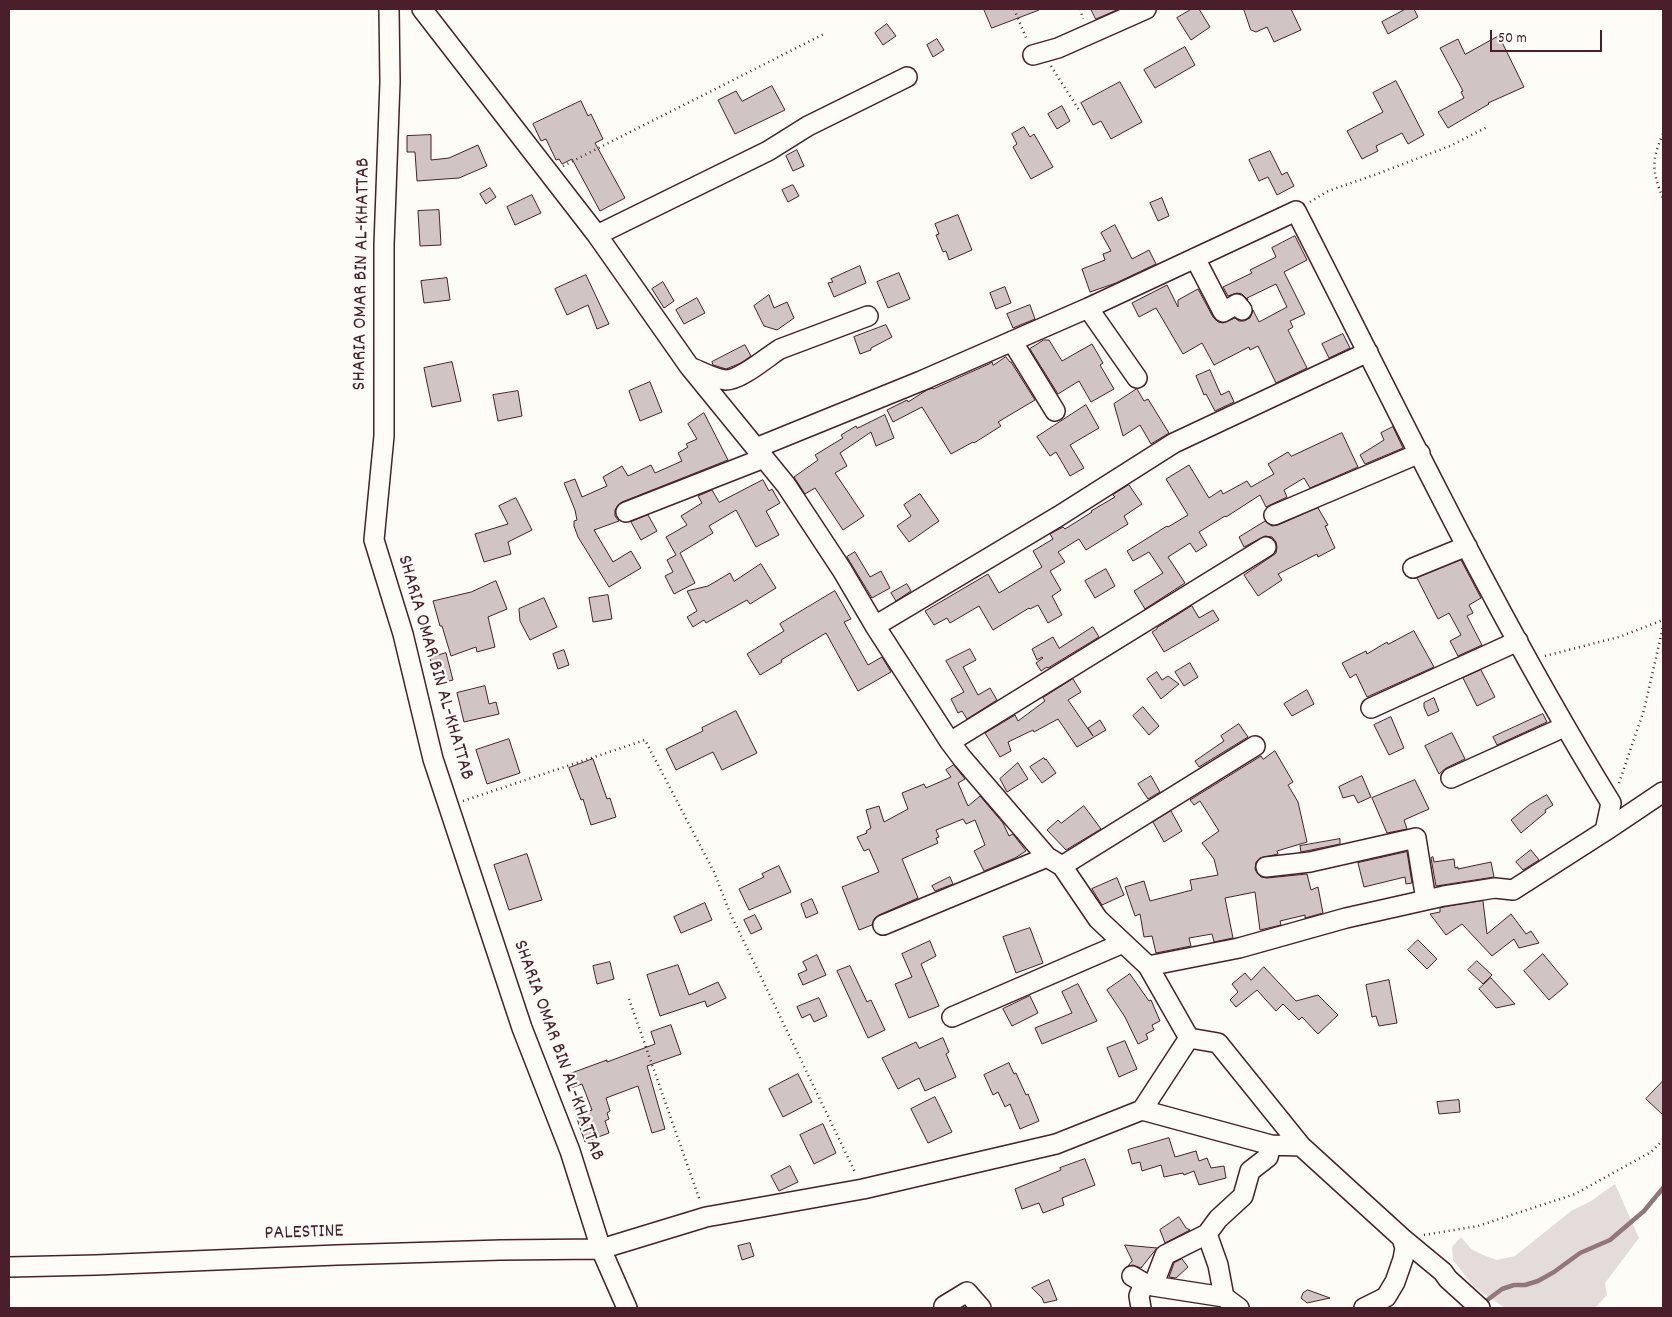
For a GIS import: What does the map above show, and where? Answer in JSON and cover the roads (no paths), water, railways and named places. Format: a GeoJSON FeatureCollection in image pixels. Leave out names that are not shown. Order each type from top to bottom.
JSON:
{"type":"FeatureCollection","features":[{"type":"Feature","properties":{"kind":"street","name":"SHARIA OMAR BIN AL-KHATTAB"},"geometry":{"type":"LineString","coordinates":[[389,9],[390,82],[384,245],[384,436],[374,540],[403,634],[433,759],[450,805],[522,1028],[570,1151],[601,1249],[627,1308]]}},
{"type":"Feature","properties":{"kind":"street"},"geometry":{"type":"LineString","coordinates":[[422,9],[597,235],[689,366],[786,485],[950,742],[1055,862],[1098,918],[1148,966],[1189,1038]]}},
{"type":"Feature","properties":{"kind":"street"},"geometry":{"type":"LineString","coordinates":[[1033,55],[1058,48],[1146,9]]}},
{"type":"Feature","properties":{"kind":"street"},"geometry":{"type":"LineString","coordinates":[[597,235],[768,150],[808,126],[907,78]]}},
{"type":"Feature","properties":{"kind":"street"},"geometry":{"type":"LineString","coordinates":[[626,512],[1088,308],[1296,212],[1467,546],[1564,727],[1611,803],[1605,831]]}},
{"type":"Feature","properties":{"kind":"street"},"geometry":{"type":"LineString","coordinates":[[1195,258],[1223,312],[1237,304],[1242,310]]}},
{"type":"Feature","properties":{"kind":"street"},"geometry":{"type":"LineString","coordinates":[[1088,308],[1137,378]]}},
{"type":"Feature","properties":{"kind":"street"},"geometry":{"type":"LineString","coordinates":[[689,366],[717,378],[728,380],[761,364],[768,356],[780,349],[868,316]]}},
{"type":"Feature","properties":{"kind":"street"},"geometry":{"type":"LineString","coordinates":[[1012,341],[1055,411]]}},
{"type":"Feature","properties":{"kind":"street"},"geometry":{"type":"LineString","coordinates":[[875,626],[1052,520],[1174,443],[1368,352]]}},
{"type":"Feature","properties":{"kind":"street"},"geometry":{"type":"LineString","coordinates":[[1274,515],[1420,453]]}},
{"type":"Feature","properties":{"kind":"street"},"geometry":{"type":"LineString","coordinates":[[1413,568],[1467,546]]}},
{"type":"Feature","properties":{"kind":"street"},"geometry":{"type":"LineString","coordinates":[[950,742],[1266,547]]}},
{"type":"Feature","properties":{"kind":"street"},"geometry":{"type":"LineString","coordinates":[[1372,708],[1522,648]]}},
{"type":"Feature","properties":{"kind":"street"},"geometry":{"type":"LineString","coordinates":[[1451,778],[1564,727]]}},
{"type":"Feature","properties":{"kind":"street"},"geometry":{"type":"LineString","coordinates":[[883,925],[1055,862],[1255,746]]}},
{"type":"Feature","properties":{"kind":"street"},"geometry":{"type":"LineString","coordinates":[[1148,966],[1239,948],[1346,918],[1426,900],[1495,888],[1513,890],[1663,792]]}},
{"type":"Feature","properties":{"kind":"street"},"geometry":{"type":"LineString","coordinates":[[1266,867],[1310,862],[1416,838],[1426,900]]}},
{"type":"Feature","properties":{"kind":"street"},"geometry":{"type":"LineString","coordinates":[[952,1017],[1123,943]]}},
{"type":"Feature","properties":{"kind":"street"},"geometry":{"type":"LineString","coordinates":[[1189,1038],[1142,1110],[1271,1145],[1301,1146]]}},
{"type":"Feature","properties":{"kind":"street"},"geometry":{"type":"LineString","coordinates":[[1189,1038],[1218,1043],[1301,1146],[1402,1238],[1443,1272],[1448,1279],[1480,1308]]}},
{"type":"Feature","properties":{"kind":"street","name":"PALESTINE"},"geometry":{"type":"LineString","coordinates":[[9,1267],[356,1254],[601,1249],[706,1217],[863,1189],[1056,1144],[1142,1110]]}},
{"type":"Feature","properties":{"kind":"street"},"geometry":{"type":"LineString","coordinates":[[1141,1308],[1140,1296],[1143,1282],[1165,1255],[1207,1234],[1218,1219],[1243,1196],[1250,1171],[1268,1157],[1271,1145]]}},
{"type":"Feature","properties":{"kind":"street"},"geometry":{"type":"LineString","coordinates":[[1207,1234],[1218,1265],[1224,1297]]}},
{"type":"Feature","properties":{"kind":"street"},"geometry":{"type":"LineString","coordinates":[[1364,1308],[1386,1297],[1395,1282],[1404,1259],[1405,1248],[1402,1238]]}},
{"type":"Feature","properties":{"kind":"street"},"geometry":{"type":"LineString","coordinates":[[1143,1282],[1224,1297],[1239,1308]]}},
{"type":"Feature","properties":{"kind":"street"},"geometry":{"type":"LineString","coordinates":[[945,1308],[944,1306],[967,1292],[981,1308]]}},
{"type":"Feature","properties":{"kind":"waterway"},"geometry":{"type":"LineString","coordinates":[[1482,1304],[1502,1289],[1538,1281],[1580,1253],[1610,1240],[1644,1211],[1663,1188]]}}]}
